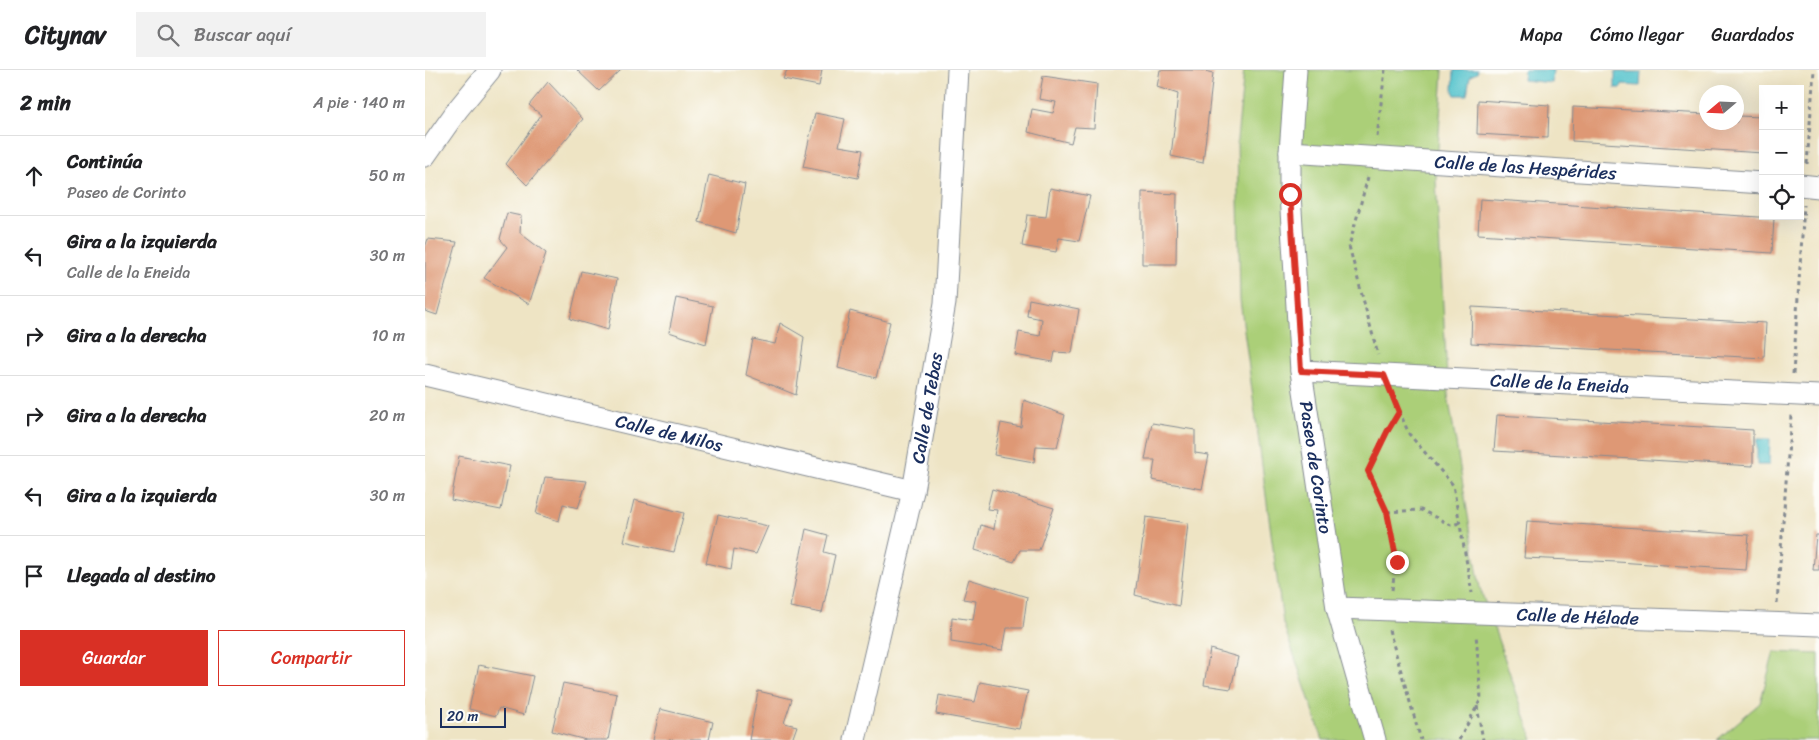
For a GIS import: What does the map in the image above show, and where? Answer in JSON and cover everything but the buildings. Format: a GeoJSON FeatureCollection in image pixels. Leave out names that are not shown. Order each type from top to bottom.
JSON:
{"type":"FeatureCollection","features":[{"type":"Feature","properties":{"kind":"street"},"geometry":{"type":"LineString","coordinates":[[425,156],[458,109],[490,70]]}},
{"type":"Feature","properties":{"kind":"street","name":"Calle de Tebas"},"geometry":{"type":"LineString","coordinates":[[855,740],[913,491],[945,303],[959,70]]}},
{"type":"Feature","properties":{"kind":"street","name":"Paseo de Corinto"},"geometry":{"type":"LineString","coordinates":[[1296,70],[1290,152],[1290,194],[1301,371],[1337,608],[1375,740]]}},
{"type":"Feature","properties":{"kind":"street","name":"Calle de las Hespérides"},"geometry":{"type":"LineString","coordinates":[[1290,152],[1759,183]]}},
{"type":"Feature","properties":{"kind":"street","name":"Calle de la Eneida"},"geometry":{"type":"LineString","coordinates":[[1301,371],[1819,396]]}},
{"type":"Feature","properties":{"kind":"street","name":"Calle de Milos"},"geometry":{"type":"LineString","coordinates":[[425,375],[913,491]]}},
{"type":"Feature","properties":{"kind":"street","name":"Calle de Hélade"},"geometry":{"type":"LineString","coordinates":[[1337,608],[1819,625]]}},
{"type":"Feature","properties":{"kind":"path"},"geometry":{"type":"LineString","coordinates":[[1385,70],[1374,157],[1349,246],[1384,375],[1399,412],[1409,434],[1453,485],[1475,613],[1481,699],[1459,740]]}},
{"type":"Feature","properties":{"kind":"path"},"geometry":{"type":"LineString","coordinates":[[1776,622],[1808,186],[1814,70]]}},
{"type":"Feature","properties":{"kind":"path"},"geometry":{"type":"LineString","coordinates":[[1399,412],[1368,471],[1387,512],[1397,562],[1387,624],[1421,740]]}},
{"type":"Feature","properties":{"kind":"path"},"geometry":{"type":"LineString","coordinates":[[1387,512],[1421,510],[1451,525],[1460,523]]}},
{"type":"Feature","properties":{"kind":"path"},"geometry":{"type":"LineString","coordinates":[[1477,706],[1483,740]]}},
{"type":"Feature","properties":{"kind":"green space"},"geometry":{"type":"Polygon","coordinates":[[[1244,70],[1443,70],[1436,180],[1448,395],[1480,588],[1533,740],[1323,740],[1283,623],[1240,300],[1237,140],[1244,70]]]}},
{"type":"Feature","properties":{"kind":"green space"},"geometry":{"type":"Polygon","coordinates":[[[1774,652],[1819,654],[1819,740],[1717,740],[1760,703],[1774,652]]]}},
{"type":"Feature","properties":{"kind":"water"},"geometry":{"type":"Polygon","coordinates":[[[1454,70],[1478,70],[1477,73],[1470,76],[1467,95],[1455,95],[1453,91],[1454,70]]]}},
{"type":"Feature","properties":{"kind":"water"},"geometry":{"type":"Polygon","coordinates":[[[1524,70],[1553,70],[1552,83],[1523,80],[1524,70]]]}},
{"type":"Feature","properties":{"kind":"water"},"geometry":{"type":"Polygon","coordinates":[[[1615,72],[1641,72],[1640,86],[1622,85],[1621,88],[1615,88],[1615,72]]]}},
{"type":"Feature","properties":{"kind":"water"},"geometry":{"type":"Polygon","coordinates":[[[1757,439],[1770,439],[1769,465],[1757,465],[1757,439]]]}},
{"type":"Feature","properties":{"kind":"route"},"geometry":{"type":"LineString","coordinates":[[1290,194],[1301,371],[1384,375],[1399,412],[1368,471],[1387,512],[1397,562]]}}]}
